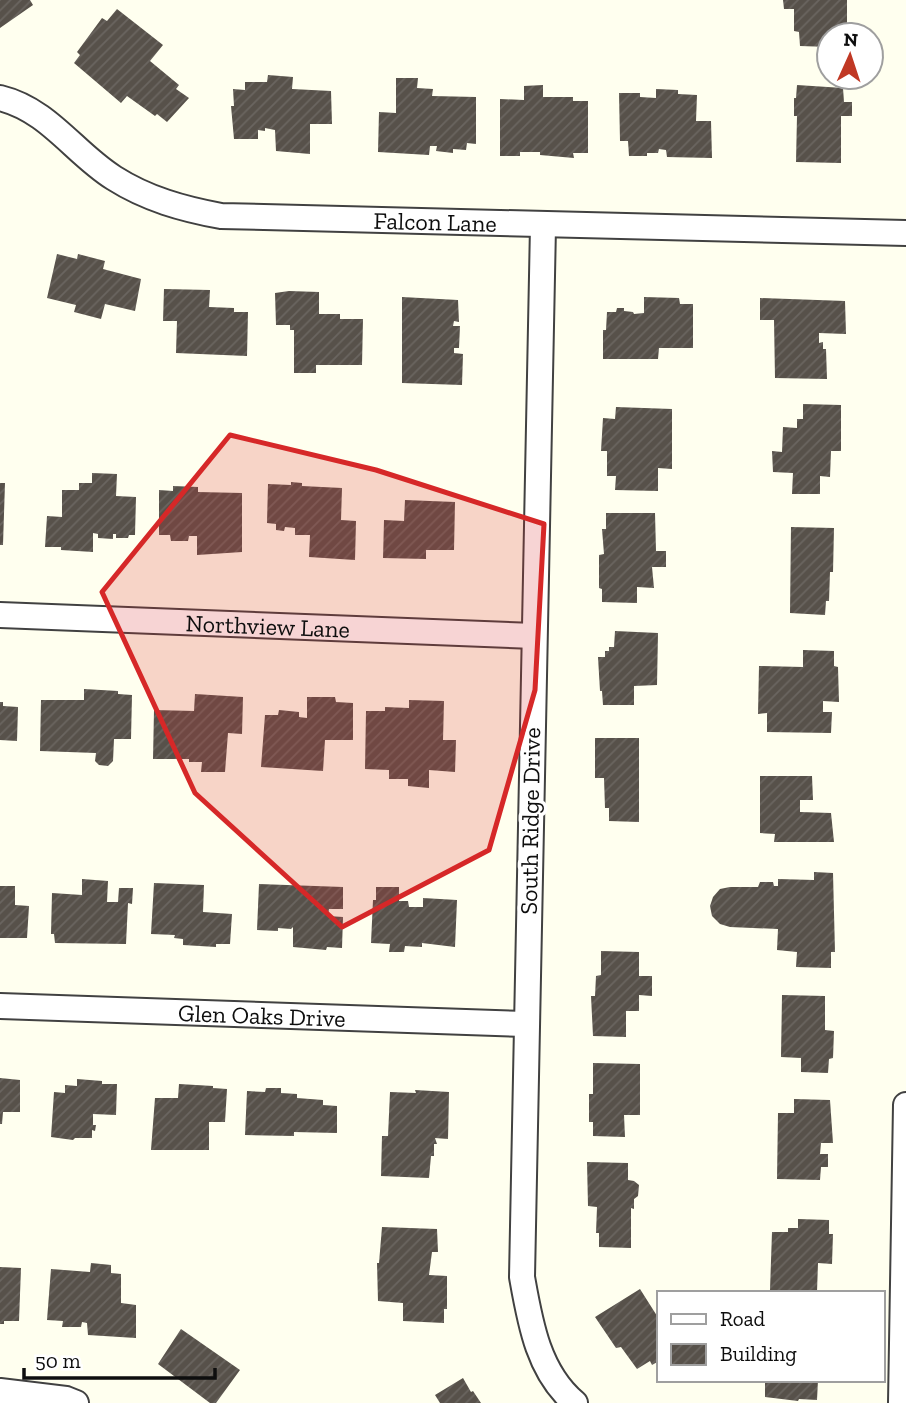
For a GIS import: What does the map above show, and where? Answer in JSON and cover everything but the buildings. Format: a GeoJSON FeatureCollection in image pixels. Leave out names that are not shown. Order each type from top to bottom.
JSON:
{"type":"FeatureCollection","features":[{"type":"Feature","properties":{"kind":"street","name":"Falcon Lane"},"geometry":{"type":"LineString","coordinates":[[0,98],[17,102],[46,120],[112,177],[143,194],[178,208],[221,216],[906,233]]}},
{"type":"Feature","properties":{"kind":"street","name":"South Ridge Drive"},"geometry":{"type":"LineString","coordinates":[[543,226],[522,1277],[530,1322],[544,1362],[566,1395],[575,1403]]}},
{"type":"Feature","properties":{"kind":"street","name":"Northview Lane"},"geometry":{"type":"LineString","coordinates":[[0,615],[534,636]]}},
{"type":"Feature","properties":{"kind":"street","name":"Glen Oaks Drive"},"geometry":{"type":"LineString","coordinates":[[0,1006],[526,1024]]}},
{"type":"Feature","properties":{"kind":"street"},"geometry":{"type":"LineString","coordinates":[[901,1403],[906,1105]]}},
{"type":"Feature","properties":{"kind":"street"},"geometry":{"type":"LineString","coordinates":[[0,1391],[66,1399],[76,1403]]}},
{"type":"Feature","properties":{"kind":"highlighted area"},"geometry":{"type":"Polygon","coordinates":[[[230,435],[376,470],[544,524],[535,690],[489,850],[342,927],[195,793],[102,592],[230,435]]]}}]}
